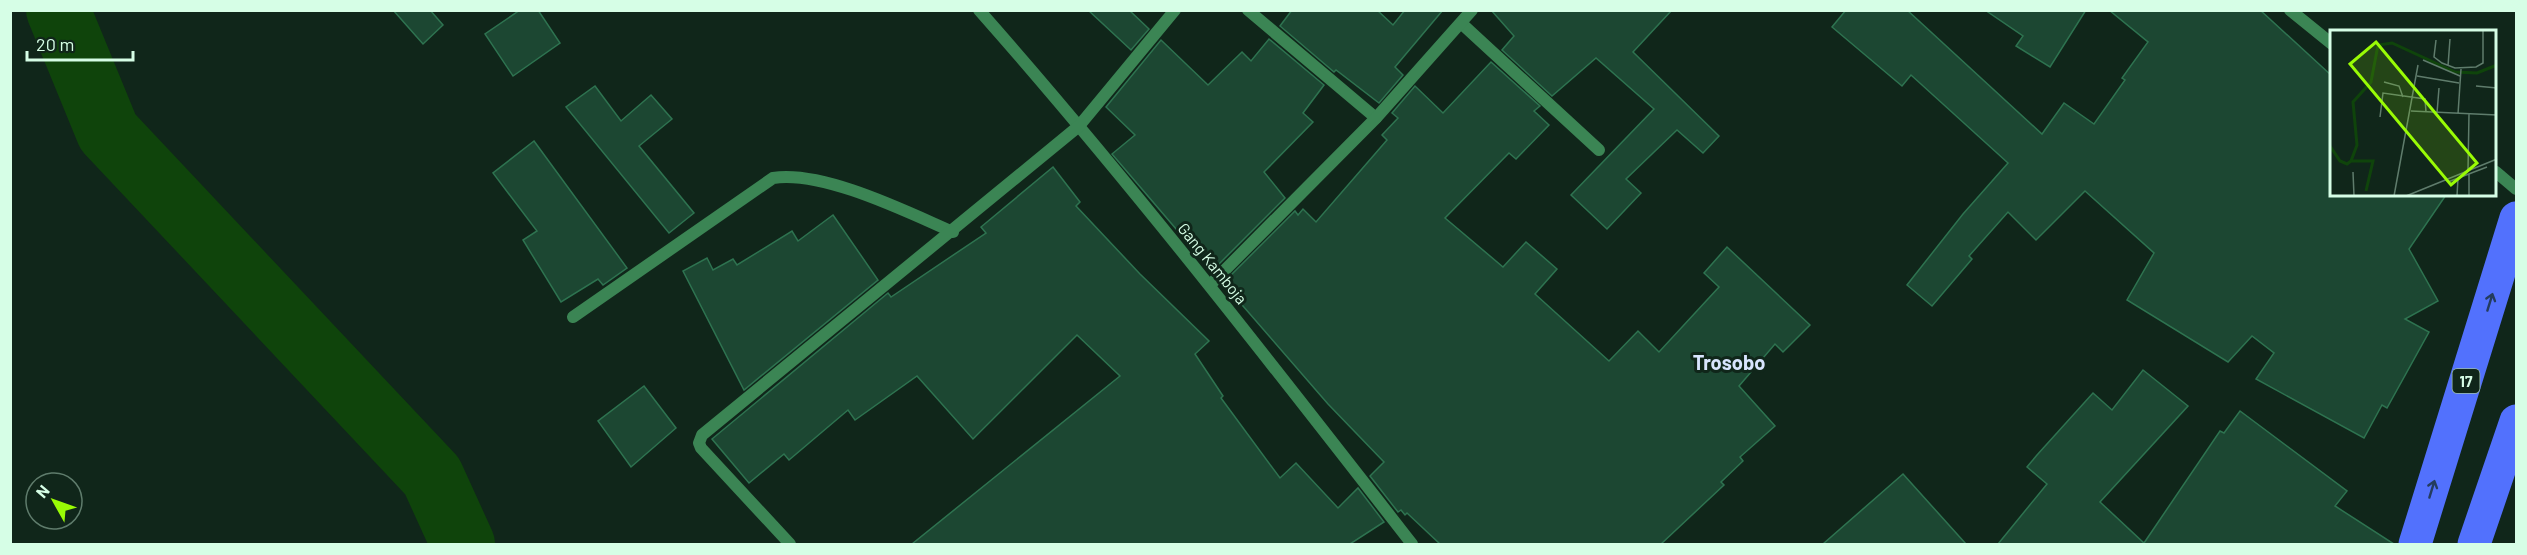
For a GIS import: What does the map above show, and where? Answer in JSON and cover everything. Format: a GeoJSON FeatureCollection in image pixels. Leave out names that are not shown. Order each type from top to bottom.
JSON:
{"type":"FeatureCollection","features":[{"type":"Feature","properties":{"kind":"highway","name":"17"},"geometry":{"type":"LineString","coordinates":[[2415,544],[2517,218]]}},
{"type":"Feature","properties":{"kind":"highway"},"geometry":{"type":"LineString","coordinates":[[2474,544],[2517,421]]}},
{"type":"Feature","properties":{"kind":"street","name":"Gang Kamboja"},"geometry":{"type":"LineString","coordinates":[[979,10],[1080,126],[1210,285],[1412,544]]}},
{"type":"Feature","properties":{"kind":"street"},"geometry":{"type":"LineString","coordinates":[[790,544],[702,448],[700,438],[1080,126],[1175,10]]}},
{"type":"Feature","properties":{"kind":"street"},"geometry":{"type":"LineString","coordinates":[[1248,10],[1376,118]]}},
{"type":"Feature","properties":{"kind":"street"},"geometry":{"type":"LineString","coordinates":[[1210,285],[1376,118],[1472,10]]}},
{"type":"Feature","properties":{"kind":"street"},"geometry":{"type":"LineString","coordinates":[[2290,10],[2330,42]]}},
{"type":"Feature","properties":{"kind":"street"},"geometry":{"type":"LineString","coordinates":[[1461,23],[1599,150]]}},
{"type":"Feature","properties":{"kind":"street"},"geometry":{"type":"LineString","coordinates":[[2497,173],[2517,189]]}},
{"type":"Feature","properties":{"kind":"street"},"geometry":{"type":"LineString","coordinates":[[573,317],[773,178],[801,179],[855,190],[953,232]]}},
{"type":"Feature","properties":{"kind":"building"},"geometry":{"type":"Polygon","coordinates":[[[393,10],[430,10],[443,25],[423,44],[393,10]]]}},
{"type":"Feature","properties":{"kind":"building"},"geometry":{"type":"Polygon","coordinates":[[[520,10],[538,10],[560,43],[513,76],[485,34],[520,10]]]}},
{"type":"Feature","properties":{"kind":"building"},"geometry":{"type":"Polygon","coordinates":[[[1088,10],[1129,10],[1149,29],[1131,50],[1088,10]]]}},
{"type":"Feature","properties":{"kind":"building"},"geometry":{"type":"Polygon","coordinates":[[[1292,10],[1377,10],[1393,25],[1405,10],[1443,10],[1395,67],[1403,75],[1379,103],[1336,70],[1334,72],[1280,26],[1292,10]]]}},
{"type":"Feature","properties":{"kind":"building"},"geometry":{"type":"Polygon","coordinates":[[[1491,10],[1672,10],[1633,52],[1719,136],[1703,153],[1677,130],[1626,179],[1641,193],[1607,229],[1571,195],[1654,109],[1596,58],[1552,96],[1502,50],[1514,36],[1491,10]]]}},
{"type":"Feature","properties":{"kind":"building"},"geometry":{"type":"Polygon","coordinates":[[[1846,10],[1907,10],[2042,134],[2064,103],[2094,124],[2125,80],[2122,78],[2148,42],[2109,10],[2260,10],[2330,74],[2330,196],[2445,196],[2409,249],[2438,301],[2405,319],[2429,332],[2387,408],[2382,405],[2364,438],[2256,379],[2274,353],[2252,336],[2228,362],[2127,300],[2154,253],[2085,191],[2036,240],[2008,212],[1969,256],[1972,259],[1932,306],[1907,285],[1963,214],[2008,163],[1911,75],[1902,86],[1832,27],[1846,10]]]}},
{"type":"Feature","properties":{"kind":"building"},"geometry":{"type":"Polygon","coordinates":[[[1985,10],[2086,10],[2050,67],[2016,46],[2023,36],[1985,10]]]}},
{"type":"Feature","properties":{"kind":"building"},"geometry":{"type":"Polygon","coordinates":[[[1269,39],[1324,85],[1303,113],[1313,122],[1264,172],[1285,198],[1212,271],[1112,154],[1135,135],[1106,107],[1161,40],[1208,85],[1242,52],[1251,61],[1269,39]]]}},
{"type":"Feature","properties":{"kind":"building"},"geometry":{"type":"Polygon","coordinates":[[[1491,62],[1540,106],[1534,111],[1549,125],[1516,159],[1509,153],[1445,218],[1503,267],[1526,242],[1557,269],[1535,294],[1609,361],[1638,331],[1659,352],[1719,287],[1704,273],[1727,247],[1810,325],[1783,352],[1775,344],[1739,386],[1775,426],[1740,457],[1743,461],[1721,482],[1724,485],[1661,544],[1440,544],[1407,513],[1405,515],[1401,510],[1398,512],[1370,476],[1384,462],[1328,404],[1223,283],[1295,211],[1298,215],[1303,209],[1316,222],[1387,140],[1382,135],[1398,118],[1392,113],[1415,86],[1443,113],[1491,62]]]}},
{"type":"Feature","properties":{"kind":"building"},"geometry":{"type":"Polygon","coordinates":[[[595,86],[621,121],[651,95],[672,119],[639,146],[694,213],[669,233],[566,107],[595,86]]]}},
{"type":"Feature","properties":{"kind":"building"},"geometry":{"type":"Polygon","coordinates":[[[534,141],[627,268],[603,285],[598,279],[561,302],[523,240],[537,231],[493,173],[534,141]]]}},
{"type":"Feature","properties":{"kind":"building"},"geometry":{"type":"Polygon","coordinates":[[[1053,167],[1080,202],[1076,206],[1140,274],[1209,341],[1195,354],[1223,396],[1221,398],[1280,478],[1296,463],[1338,508],[1358,488],[1384,522],[1350,544],[912,544],[1120,376],[1077,335],[973,439],[917,376],[855,420],[848,410],[789,460],[784,454],[749,483],[712,439],[888,293],[891,297],[986,233],[981,227],[1053,167]]]}},
{"type":"Feature","properties":{"kind":"building"},"geometry":{"type":"Polygon","coordinates":[[[833,215],[878,280],[744,390],[683,271],[707,258],[713,270],[733,259],[737,265],[792,231],[798,241],[833,215]]]}},
{"type":"Feature","properties":{"kind":"building"},"geometry":{"type":"Polygon","coordinates":[[[2143,370],[2188,406],[2100,502],[2144,543],[2220,431],[2224,433],[2240,411],[2347,491],[2335,506],[2394,544],[1998,544],[2047,484],[2027,467],[2037,455],[2093,393],[2112,410],[2143,370]]]}},
{"type":"Feature","properties":{"kind":"building"},"geometry":{"type":"Polygon","coordinates":[[[644,386],[676,428],[631,467],[598,421],[644,386]]]}},
{"type":"Feature","properties":{"kind":"building"},"geometry":{"type":"Polygon","coordinates":[[[1903,474],[1966,544],[1823,544],[1903,474]]]}},
{"type":"Feature","properties":{"kind":"waterway"},"geometry":{"type":"LineString","coordinates":[[58,10],[108,132],[432,476],[463,544]]}},
{"type":"Feature","properties":{"kind":"district","name":"Trosobo"},"geometry":{"type":"Point","coordinates":[1729,362]}}]}
